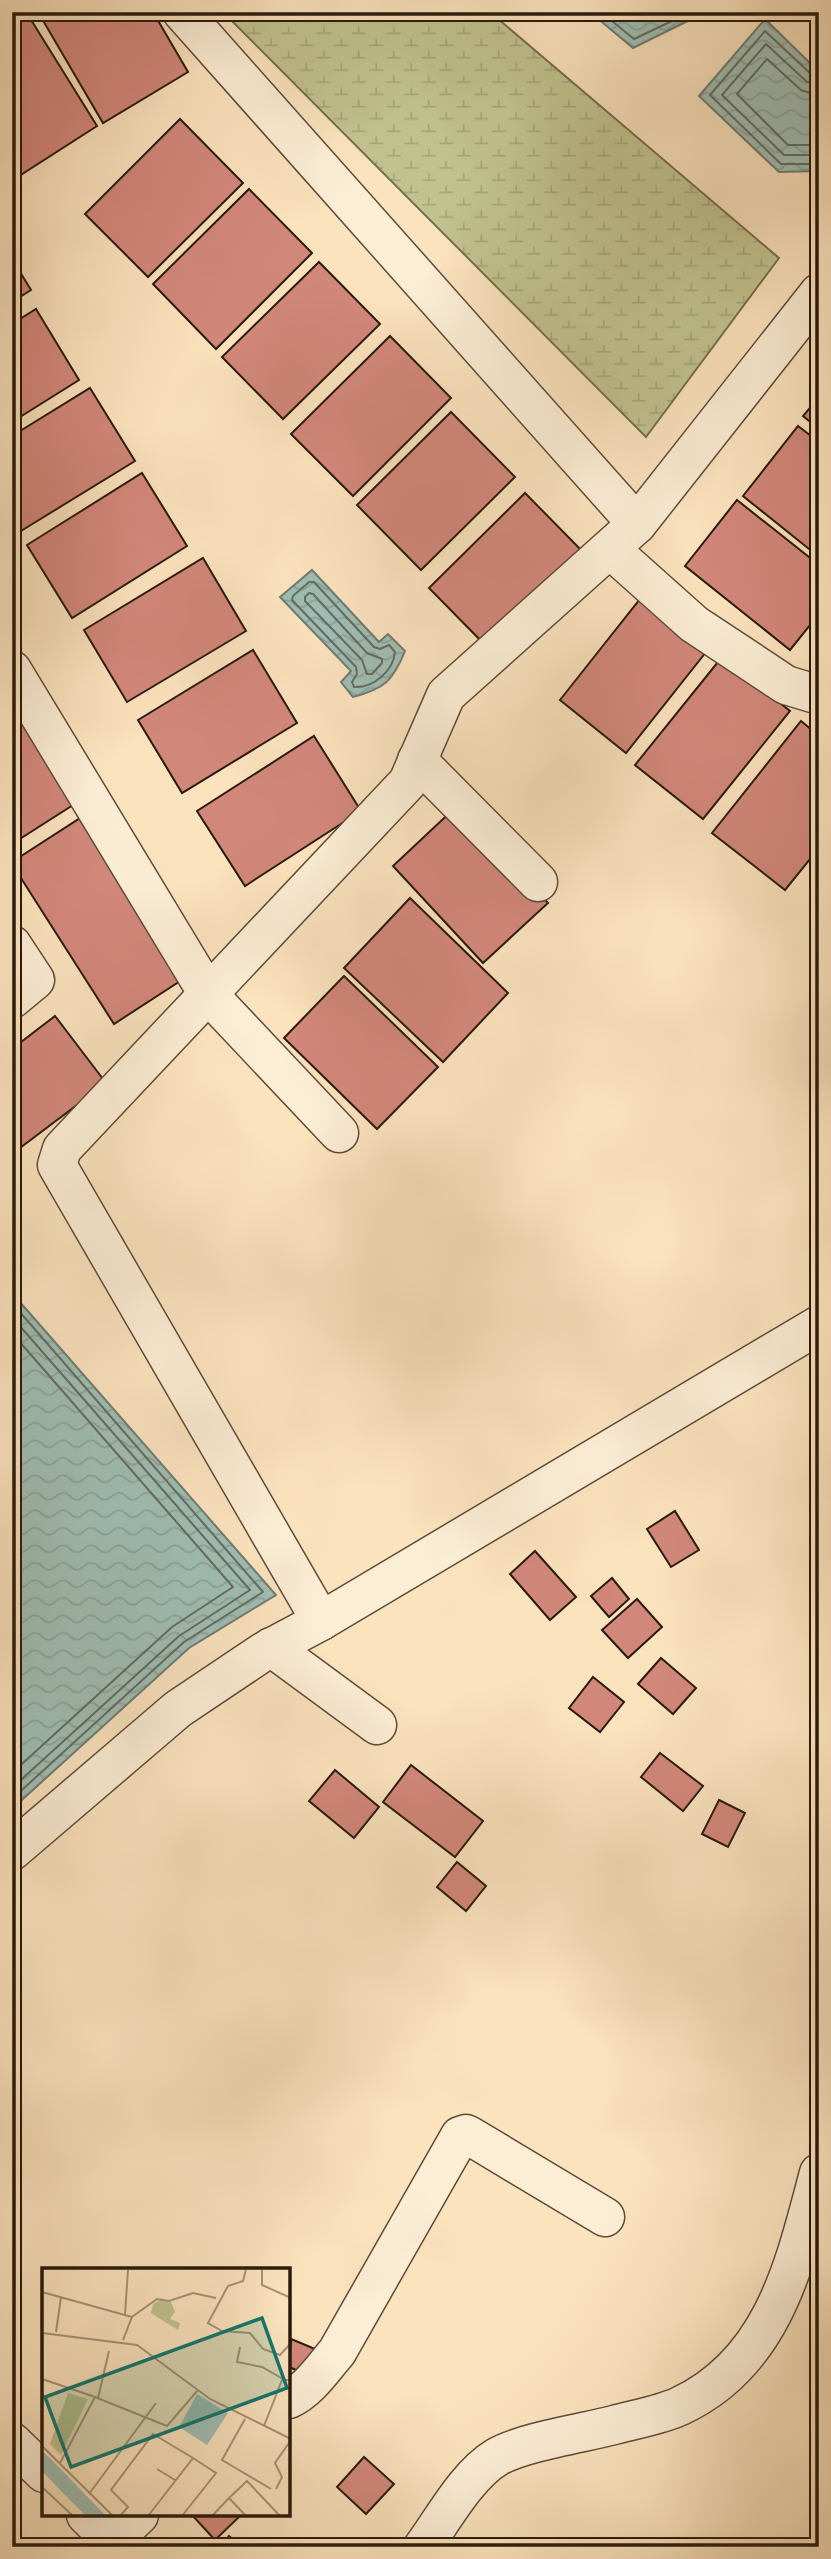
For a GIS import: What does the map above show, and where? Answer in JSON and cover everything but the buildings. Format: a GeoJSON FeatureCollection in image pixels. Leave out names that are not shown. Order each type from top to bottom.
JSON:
{"type":"FeatureCollection","features":[{"type":"Feature","properties":{"kind":"street"},"geometry":{"type":"LineString","coordinates":[[182,12],[623,536],[658,593],[706,632],[786,685],[819,695]]}},
{"type":"Feature","properties":{"kind":"street"},"geometry":{"type":"LineString","coordinates":[[321,1621],[57,1165],[62,1149],[408,782],[446,695],[623,536],[819,293]]}},
{"type":"Feature","properties":{"kind":"street"},"geometry":{"type":"LineString","coordinates":[[12,670],[208,994],[339,1133]]}},
{"type":"Feature","properties":{"kind":"street"},"geometry":{"type":"LineString","coordinates":[[417,760],[538,882]]}},
{"type":"Feature","properties":{"kind":"street"},"geometry":{"type":"LineString","coordinates":[[12,945],[35,980],[12,999]]}},
{"type":"Feature","properties":{"kind":"street"},"geometry":{"type":"LineString","coordinates":[[12,1852],[178,1709],[271,1647],[321,1621],[819,1325]]}},
{"type":"Feature","properties":{"kind":"street"},"geometry":{"type":"LineString","coordinates":[[271,1647],[377,1725]]}},
{"type":"Feature","properties":{"kind":"street"},"geometry":{"type":"LineString","coordinates":[[290,2398],[318,2375],[337,2352],[460,2136],[467,2134],[605,2217]]}},
{"type":"Feature","properties":{"kind":"street"},"geometry":{"type":"LineString","coordinates":[[423,2547],[477,2473],[498,2456],[679,2406],[718,2384],[758,2341],[780,2299],[798,2251],[819,2173]]}},
{"type":"Feature","properties":{"kind":"street"},"geometry":{"type":"LineString","coordinates":[[12,2442],[42,2471]]}},
{"type":"Feature","properties":{"kind":"street"},"geometry":{"type":"LineString","coordinates":[[101,2536],[135,2517]]}},
{"type":"Feature","properties":{"kind":"green space"},"geometry":{"type":"Polygon","coordinates":[[[223,12],[490,12],[779,258],[646,437],[223,12]]]}},
{"type":"Feature","properties":{"kind":"water"},"geometry":{"type":"Polygon","coordinates":[[[590,12],[706,12],[633,48],[590,12]]]}},
{"type":"Feature","properties":{"kind":"water"},"geometry":{"type":"Polygon","coordinates":[[[765,19],[819,72],[819,171],[779,172],[699,96],[765,19]]]}},
{"type":"Feature","properties":{"kind":"water"},"geometry":{"type":"Polygon","coordinates":[[[312,570],[379,642],[388,634],[405,651],[391,677],[373,691],[353,697],[341,682],[351,671],[280,597],[312,570]]]}},
{"type":"Feature","properties":{"kind":"water"},"geometry":{"type":"Polygon","coordinates":[[[12,1293],[276,1595],[189,1648],[12,1809],[12,1293]]]}}]}
